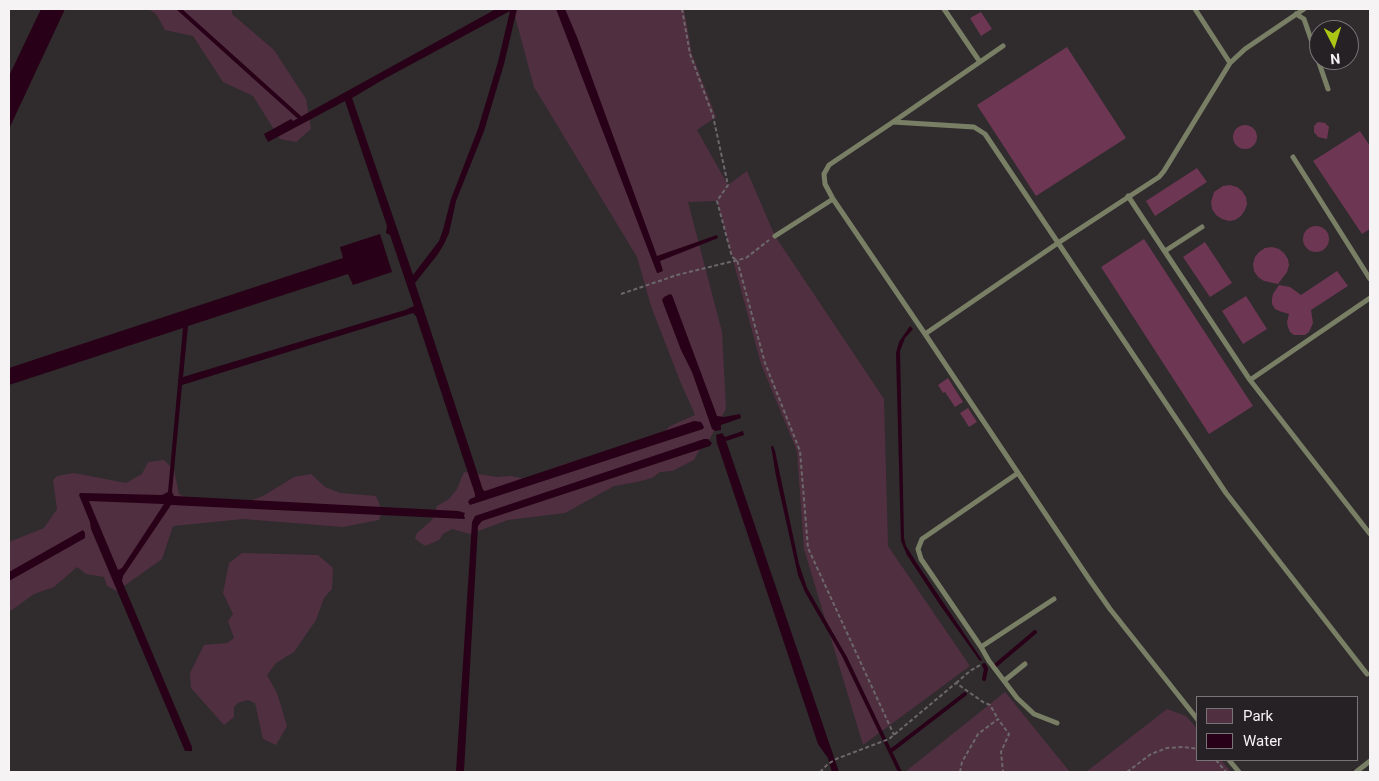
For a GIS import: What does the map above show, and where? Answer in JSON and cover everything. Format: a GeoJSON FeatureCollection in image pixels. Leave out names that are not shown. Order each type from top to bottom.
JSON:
{"type":"FeatureCollection","features":[{"type":"Feature","properties":{"kind":"lane"},"geometry":{"type":"LineString","coordinates":[[944,9],[980,62]]}},
{"type":"Feature","properties":{"kind":"lane"},"geometry":{"type":"LineString","coordinates":[[1195,9],[1230,63]]}},
{"type":"Feature","properties":{"kind":"lane"},"geometry":{"type":"LineString","coordinates":[[925,334],[1158,177],[1164,171],[1230,63],[1245,49],[1304,9]]}},
{"type":"Feature","properties":{"kind":"lane"},"geometry":{"type":"LineString","coordinates":[[1296,14],[1304,19],[1328,89]]}},
{"type":"Feature","properties":{"kind":"lane"},"geometry":{"type":"LineString","coordinates":[[1003,46],[829,165],[824,174],[825,184],[833,199],[1110,609],[1196,717]]}},
{"type":"Feature","properties":{"kind":"lane"},"geometry":{"type":"LineString","coordinates":[[893,122],[974,127],[985,134],[1226,494],[1369,675]]}},
{"type":"Feature","properties":{"kind":"lane"},"geometry":{"type":"LineString","coordinates":[[1293,156],[1370,279]]}},
{"type":"Feature","properties":{"kind":"lane"},"geometry":{"type":"LineString","coordinates":[[1128,196],[1250,380],[1370,534]]}},
{"type":"Feature","properties":{"kind":"lane"},"geometry":{"type":"LineString","coordinates":[[775,236],[833,199]]}},
{"type":"Feature","properties":{"kind":"lane"},"geometry":{"type":"LineString","coordinates":[[1165,251],[1202,227]]}},
{"type":"Feature","properties":{"kind":"lane"},"geometry":{"type":"LineString","coordinates":[[1250,380],[1370,298]]}},
{"type":"Feature","properties":{"kind":"lane"},"geometry":{"type":"LineString","coordinates":[[1018,473],[922,539],[918,549],[921,559],[1017,698],[1034,714],[1057,723]]}},
{"type":"Feature","properties":{"kind":"lane"},"geometry":{"type":"LineString","coordinates":[[981,646],[1054,600]]}},
{"type":"Feature","properties":{"kind":"lane"},"geometry":{"type":"LineString","coordinates":[[1004,681],[1025,664]]}},
{"type":"Feature","properties":{"kind":"lane"},"geometry":{"type":"LineString","coordinates":[[1356,772],[1370,760]]}},
{"type":"Feature","properties":{"kind":"lane"},"geometry":{"type":"LineString","coordinates":[[1230,761],[1238,772]]}},
{"type":"Feature","properties":{"kind":"path"},"geometry":{"type":"LineString","coordinates":[[682,9],[690,54],[714,116],[728,185],[717,201],[732,257],[737,260],[765,363],[800,451],[808,548],[894,735]]}},
{"type":"Feature","properties":{"kind":"path"},"geometry":{"type":"LineString","coordinates":[[621,294],[677,275],[746,258],[775,236]]}},
{"type":"Feature","properties":{"kind":"path"},"geometry":{"type":"LineString","coordinates":[[820,772],[836,759],[889,739],[973,669]]}},
{"type":"Feature","properties":{"kind":"path"},"geometry":{"type":"LineString","coordinates":[[956,683],[982,702],[990,705],[1009,734],[1002,752],[1003,772]]}},
{"type":"Feature","properties":{"kind":"path"},"geometry":{"type":"LineString","coordinates":[[960,772],[962,762],[978,734],[998,719]]}},
{"type":"Feature","properties":{"kind":"path"},"geometry":{"type":"LineString","coordinates":[[1127,772],[1152,754],[1167,748],[1184,746],[1196,749]]}},
{"type":"Feature","properties":{"kind":"path"},"geometry":{"type":"LineString","coordinates":[[1217,761],[1226,772]]}},
{"type":"Feature","properties":{"kind":"green space"},"geometry":{"type":"Polygon","coordinates":[[[148,9],[232,9],[232,14],[274,50],[306,99],[311,129],[296,142],[280,139],[253,96],[223,82],[193,36],[165,30],[156,14],[148,9]]]}},
{"type":"Feature","properties":{"kind":"green space"},"geometry":{"type":"Polygon","coordinates":[[[513,9],[684,9],[692,54],[716,117],[697,130],[728,185],[747,171],[775,236],[884,399],[888,546],[970,666],[863,745],[804,549],[797,451],[761,364],[717,201],[688,202],[722,332],[726,409],[707,444],[705,439],[694,460],[672,471],[660,472],[652,478],[614,486],[565,513],[508,520],[470,534],[452,529],[443,534],[439,540],[425,546],[415,539],[417,533],[432,520],[437,506],[449,499],[457,489],[464,472],[525,479],[567,463],[611,458],[663,433],[670,426],[695,415],[651,306],[637,257],[534,87],[513,9]]]}},
{"type":"Feature","properties":{"kind":"green space"},"geometry":{"type":"Polygon","coordinates":[[[164,460],[174,470],[179,494],[202,505],[234,507],[263,496],[294,477],[311,474],[325,487],[340,493],[376,496],[382,511],[379,520],[343,527],[243,519],[173,526],[162,559],[117,591],[107,586],[104,577],[86,574],[77,567],[54,587],[34,594],[9,612],[9,542],[44,528],[57,509],[53,480],[57,476],[74,473],[126,483],[142,474],[148,462],[164,460]]]}},
{"type":"Feature","properties":{"kind":"green space"},"geometry":{"type":"Polygon","coordinates":[[[242,553],[318,555],[333,568],[332,589],[324,598],[316,620],[294,652],[276,663],[267,675],[277,693],[287,726],[276,745],[263,739],[255,703],[248,700],[238,703],[234,707],[234,717],[224,725],[191,688],[190,673],[204,645],[227,643],[234,638],[228,621],[233,614],[223,593],[229,563],[242,553]]]}},
{"type":"Feature","properties":{"kind":"green space"},"geometry":{"type":"Polygon","coordinates":[[[1005,692],[1070,772],[905,772],[1005,692]]]}},
{"type":"Feature","properties":{"kind":"green space"},"geometry":{"type":"Polygon","coordinates":[[[1167,709],[1186,716],[1196,728],[1196,761],[1222,761],[1231,772],[1086,772],[1167,709]]]}},
{"type":"Feature","properties":{"kind":"water"},"geometry":{"type":"Polygon","coordinates":[[[41,9],[65,9],[9,129],[9,76],[41,9]]]}},
{"type":"Feature","properties":{"kind":"water"},"geometry":{"type":"Polygon","coordinates":[[[496,9],[517,9],[504,64],[484,131],[456,201],[449,233],[438,254],[415,283],[483,490],[485,491],[694,421],[701,422],[704,427],[703,429],[470,505],[468,502],[475,497],[475,494],[416,316],[413,313],[182,385],[172,492],[174,496],[458,511],[465,513],[465,519],[171,505],[123,576],[122,581],[192,747],[192,751],[185,751],[91,529],[79,495],[80,493],[162,495],[168,492],[183,328],[9,385],[9,368],[343,258],[340,247],[380,234],[392,272],[353,285],[348,274],[188,326],[183,377],[414,306],[390,235],[386,233],[387,226],[345,101],[268,142],[264,134],[291,119],[293,121],[496,9]],[[510,11],[352,98],[413,275],[439,241],[451,199],[478,129],[498,62],[510,11]],[[89,501],[118,570],[122,568],[164,504],[89,501]]]}},
{"type":"Feature","properties":{"kind":"water"},"geometry":{"type":"Polygon","coordinates":[[[556,9],[565,9],[577,37],[657,256],[717,235],[718,238],[660,261],[663,271],[658,273],[657,273],[556,9]]]}},
{"type":"Feature","properties":{"kind":"water"},"geometry":{"type":"Polygon","coordinates":[[[670,294],[672,295],[717,416],[724,417],[740,414],[741,418],[721,425],[721,430],[715,431],[712,429],[692,372],[681,350],[662,300],[670,294]]]}},
{"type":"Feature","properties":{"kind":"water"},"geometry":{"type":"Polygon","coordinates":[[[910,326],[913,329],[905,338],[900,351],[904,538],[906,546],[982,660],[980,661],[907,555],[901,541],[896,353],[899,342],[910,326]]]}},
{"type":"Feature","properties":{"kind":"water"},"geometry":{"type":"Polygon","coordinates":[[[743,431],[744,435],[726,441],[839,772],[832,772],[828,758],[818,744],[717,443],[716,435],[722,433],[725,437],[743,431]]]}},
{"type":"Feature","properties":{"kind":"water"},"geometry":{"type":"Polygon","coordinates":[[[708,439],[712,443],[710,446],[482,521],[478,526],[464,771],[469,772],[456,772],[472,522],[475,516],[708,439]]]}},
{"type":"Feature","properties":{"kind":"water"},"geometry":{"type":"Polygon","coordinates":[[[771,446],[773,446],[775,451],[799,564],[807,588],[847,657],[902,772],[898,772],[842,656],[805,592],[798,575],[771,446]]]}},
{"type":"Feature","properties":{"kind":"water"},"geometry":{"type":"Polygon","coordinates":[[[83,530],[85,538],[9,581],[9,572],[83,530]]]}},
{"type":"Feature","properties":{"kind":"building"},"geometry":{"type":"Polygon","coordinates":[[[981,12],[992,29],[981,36],[970,18],[981,12]]]}},
{"type":"Feature","properties":{"kind":"building"},"geometry":{"type":"Polygon","coordinates":[[[1067,47],[1126,138],[1036,196],[977,105],[1067,47]]]}},
{"type":"Feature","properties":{"kind":"building"},"geometry":{"type":"Polygon","coordinates":[[[1318,122],[1325,123],[1329,127],[1327,139],[1318,137],[1314,132],[1314,126],[1318,122]]]}},
{"type":"Feature","properties":{"kind":"building"},"geometry":{"type":"Polygon","coordinates":[[[1240,125],[1250,125],[1257,132],[1257,142],[1250,149],[1240,149],[1233,142],[1233,132],[1240,125]]]}},
{"type":"Feature","properties":{"kind":"building"},"geometry":{"type":"Polygon","coordinates":[[[1360,131],[1370,146],[1370,229],[1362,234],[1313,161],[1360,131]]]}},
{"type":"Feature","properties":{"kind":"building"},"geometry":{"type":"Polygon","coordinates":[[[1197,168],[1207,182],[1155,216],[1146,201],[1197,168]]]}},
{"type":"Feature","properties":{"kind":"building"},"geometry":{"type":"Polygon","coordinates":[[[1230,185],[1242,191],[1246,197],[1247,204],[1241,216],[1229,221],[1216,215],[1212,209],[1211,202],[1214,192],[1223,186],[1230,185]]]}},
{"type":"Feature","properties":{"kind":"building"},"geometry":{"type":"Polygon","coordinates":[[[1316,226],[1325,230],[1329,239],[1325,248],[1316,252],[1307,248],[1303,239],[1307,230],[1316,226]]]}},
{"type":"Feature","properties":{"kind":"building"},"geometry":{"type":"Polygon","coordinates":[[[1144,239],[1253,406],[1209,434],[1101,267],[1144,239]]]}},
{"type":"Feature","properties":{"kind":"building"},"geometry":{"type":"Polygon","coordinates":[[[1205,242],[1232,283],[1210,297],[1183,257],[1205,242]]]}},
{"type":"Feature","properties":{"kind":"building"},"geometry":{"type":"Polygon","coordinates":[[[1272,247],[1284,253],[1289,265],[1287,272],[1278,284],[1264,281],[1254,271],[1255,257],[1265,248],[1272,247]]]}},
{"type":"Feature","properties":{"kind":"building"},"geometry":{"type":"Polygon","coordinates":[[[1337,271],[1348,286],[1311,310],[1313,323],[1309,332],[1305,335],[1294,335],[1288,327],[1289,314],[1275,309],[1272,304],[1273,294],[1279,285],[1290,287],[1301,295],[1337,271]]]}},
{"type":"Feature","properties":{"kind":"building"},"geometry":{"type":"Polygon","coordinates":[[[1246,296],[1267,329],[1243,344],[1222,311],[1246,296]]]}},
{"type":"Feature","properties":{"kind":"building"},"geometry":{"type":"Polygon","coordinates":[[[948,378],[963,402],[955,407],[938,385],[948,378]]]}},
{"type":"Feature","properties":{"kind":"building"},"geometry":{"type":"Polygon","coordinates":[[[968,408],[977,422],[969,427],[960,413],[968,408]]]}},
{"type":"Feature","properties":{"kind":"waterway"},"geometry":{"type":"LineString","coordinates":[[179,9],[299,117]]}},
{"type":"Feature","properties":{"kind":"waterway"},"geometry":{"type":"LineString","coordinates":[[996,665],[1035,632]]}},
{"type":"Feature","properties":{"kind":"waterway"},"geometry":{"type":"LineString","coordinates":[[984,665],[986,669],[984,679]]}},
{"type":"Feature","properties":{"kind":"waterway"},"geometry":{"type":"LineString","coordinates":[[892,750],[965,694]]}}]}
